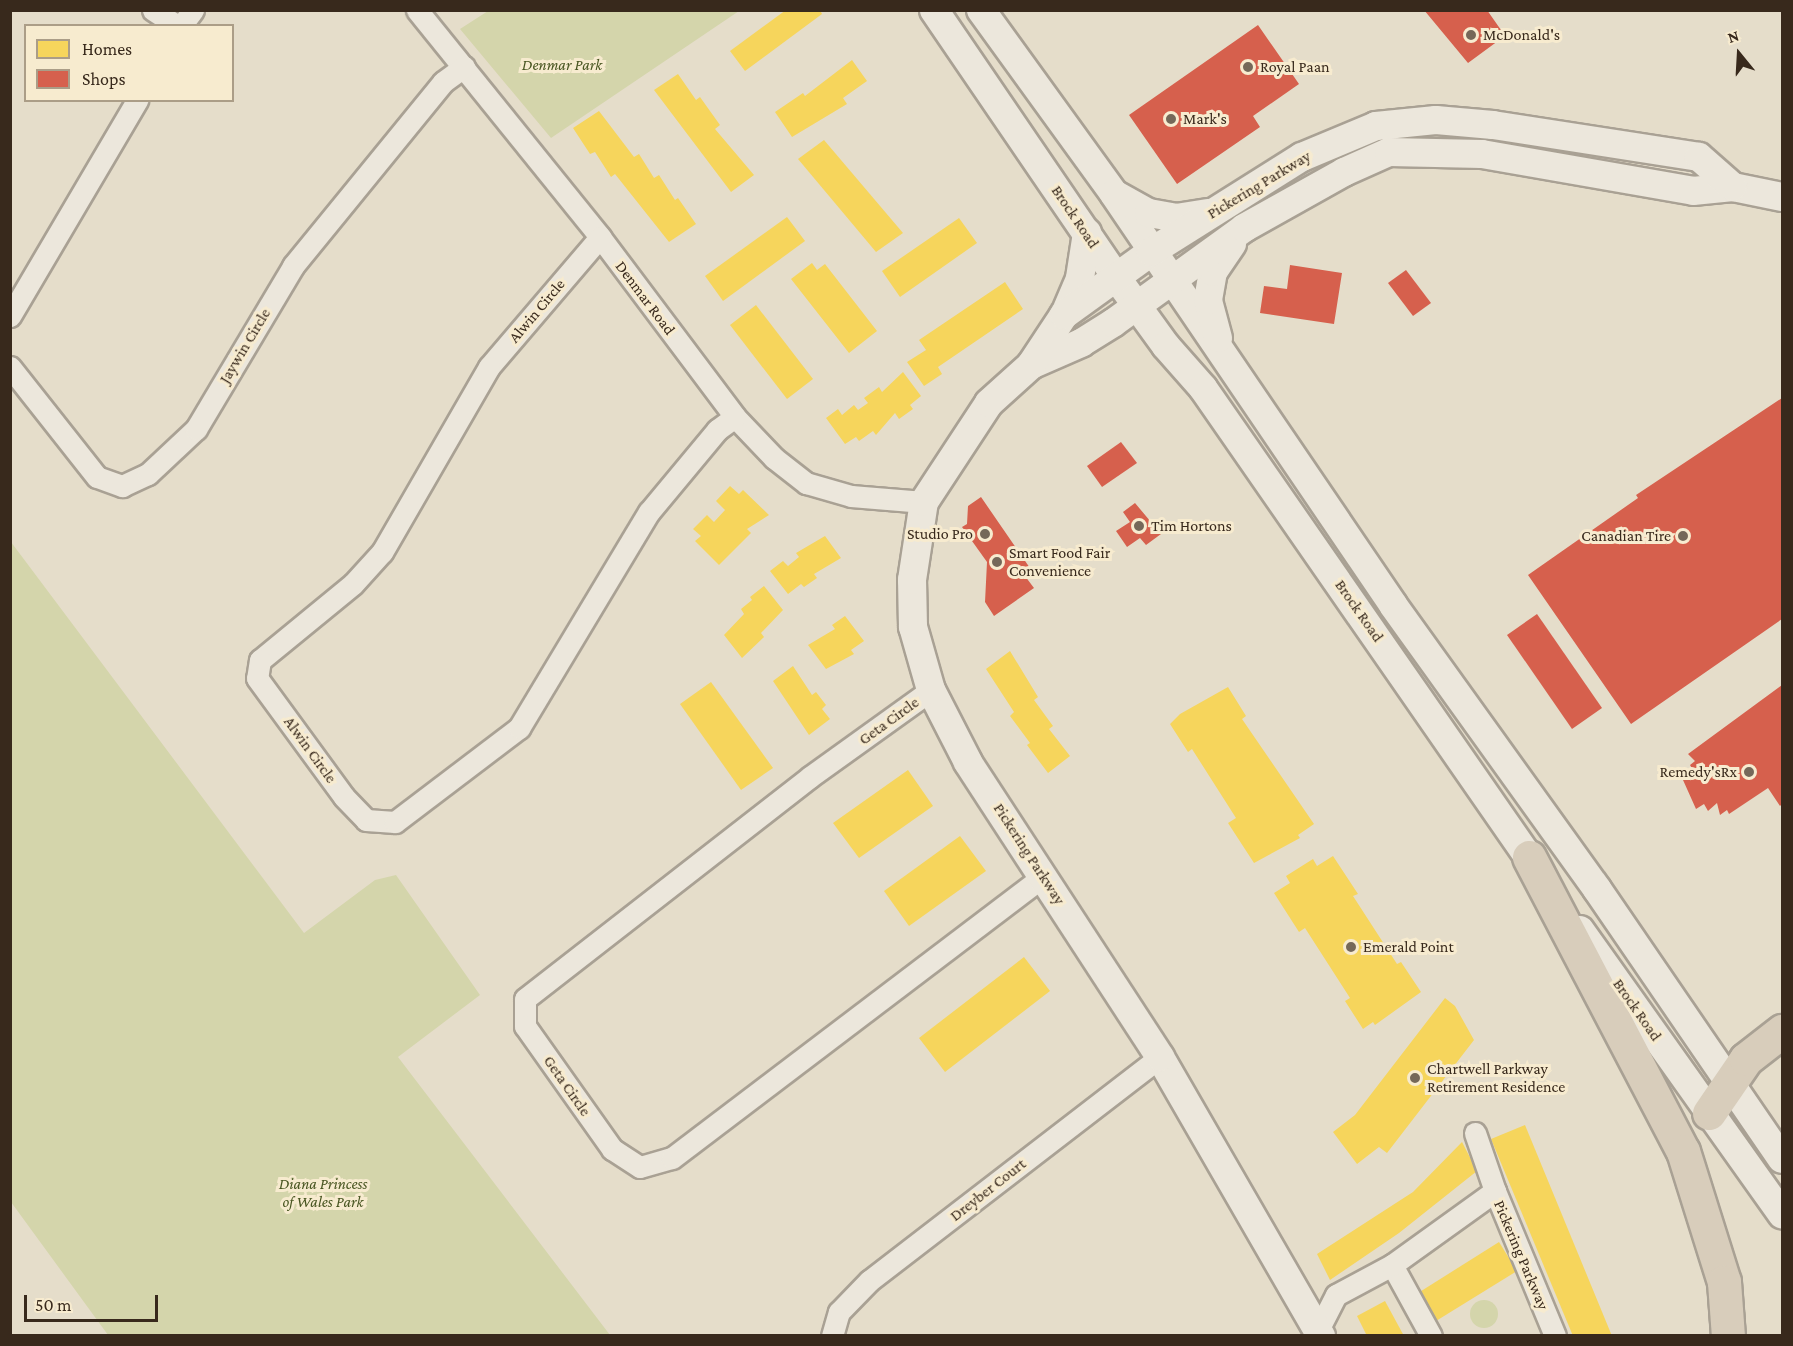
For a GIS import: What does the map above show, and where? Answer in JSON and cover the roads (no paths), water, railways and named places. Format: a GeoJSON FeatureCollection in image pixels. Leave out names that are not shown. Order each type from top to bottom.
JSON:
{"type":"FeatureCollection","features":[{"type":"Feature","properties":{"kind":"highway"},"geometry":{"type":"LineString","coordinates":[[1529,857],[1683,1151],[1724,1282],[1728,1335]]}},
{"type":"Feature","properties":{"kind":"highway"},"geometry":{"type":"LineString","coordinates":[[1709,1113],[1746,1059],[1782,1030]]}},
{"type":"Feature","properties":{"kind":"main road","name":"Brock Road"},"geometry":{"type":"LineString","coordinates":[[934,10],[1126,291],[1203,388],[1529,857],[1782,1214]]}},
{"type":"Feature","properties":{"kind":"main road","name":"Brock Road"},"geometry":{"type":"LineString","coordinates":[[981,10],[1114,194],[1171,283],[1221,350],[1393,605],[1597,889],[1782,1159]]}},
{"type":"Feature","properties":{"kind":"main road","name":"Pickering Parkway"},"geometry":{"type":"LineString","coordinates":[[1318,1334],[1161,1057],[968,762],[931,690],[913,627],[914,557],[924,502],[989,403],[1042,361],[1081,343],[1126,291],[1151,252],[1302,157],[1376,126],[1436,120],[1493,125],[1573,154]]}},
{"type":"Feature","properties":{"kind":"main road","name":"Pickering Parkway"},"geometry":{"type":"LineString","coordinates":[[1042,361],[1064,315],[1126,291],[1171,283],[1244,228],[1344,172],[1389,152],[1699,157],[1733,187],[1782,197]]}},
{"type":"Feature","properties":{"kind":"main road"},"geometry":{"type":"LineString","coordinates":[[1114,194],[1149,213],[1176,218],[1213,212]]}},
{"type":"Feature","properties":{"kind":"main road"},"geometry":{"type":"LineString","coordinates":[[1221,350],[1208,300],[1213,272],[1244,228]]}},
{"type":"Feature","properties":{"kind":"main road"},"geometry":{"type":"LineString","coordinates":[[1064,315],[1080,278],[1087,233]]}},
{"type":"Feature","properties":{"kind":"street"},"geometry":{"type":"LineString","coordinates":[[153,10],[177,24]]}},
{"type":"Feature","properties":{"kind":"street"},"geometry":{"type":"LineString","coordinates":[[182,24],[193,10]]}},
{"type":"Feature","properties":{"kind":"street","name":"Denmar Road"},"geometry":{"type":"LineString","coordinates":[[417,10],[600,237],[735,417],[774,458],[806,483],[851,496],[924,502]]}},
{"type":"Feature","properties":{"kind":"street","name":"Jaywin Circle"},"geometry":{"type":"LineString","coordinates":[[10,367],[97,477],[122,486],[148,474],[196,429],[293,266],[443,82],[464,67]]}},
{"type":"Feature","properties":{"kind":"street"},"geometry":{"type":"LineString","coordinates":[[10,316],[136,102]]}},
{"type":"Feature","properties":{"kind":"street","name":"Alwin Circle"},"geometry":{"type":"LineString","coordinates":[[600,237],[489,367],[382,552],[353,584],[260,660],[257,678],[344,797],[366,820],[394,822],[519,728],[544,693],[650,512],[717,430],[735,417]]}},
{"type":"Feature","properties":{"kind":"street","name":"Geta Circle"},"geometry":{"type":"LineString","coordinates":[[931,690],[810,777],[525,999],[525,1026],[612,1149],[640,1167],[672,1158],[1044,876]]}},
{"type":"Feature","properties":{"kind":"street","name":"Dreyber Court"},"geometry":{"type":"LineString","coordinates":[[832,1335],[839,1312],[869,1281],[1161,1057]]}},
{"type":"Feature","properties":{"kind":"street"},"geometry":{"type":"LineString","coordinates":[[1475,1133],[1495,1191]]}},
{"type":"Feature","properties":{"kind":"street","name":"Pickering Parkway"},"geometry":{"type":"LineString","coordinates":[[1318,1334],[1336,1295],[1392,1265],[1495,1191],[1556,1335]]}},
{"type":"Feature","properties":{"kind":"street"},"geometry":{"type":"LineString","coordinates":[[1392,1265],[1431,1335]]}},
{"type":"Feature","properties":{"kind":"place","name":"McDonald's"},"geometry":{"type":"Point","coordinates":[1471,35]}},
{"type":"Feature","properties":{"kind":"place","name":"Royal Paan"},"geometry":{"type":"Point","coordinates":[1248,67]}},
{"type":"Feature","properties":{"kind":"place","name":"Mark's"},"geometry":{"type":"Point","coordinates":[1171,119]}},
{"type":"Feature","properties":{"kind":"place","name":"Tim Hortons"},"geometry":{"type":"Point","coordinates":[1139,526]}},
{"type":"Feature","properties":{"kind":"place","name":"Studio Pro"},"geometry":{"type":"Point","coordinates":[985,534]}},
{"type":"Feature","properties":{"kind":"place","name":"Canadian Tire"},"geometry":{"type":"Point","coordinates":[1683,536]}},
{"type":"Feature","properties":{"kind":"place","name":"Smart Food Fair Convenience"},"geometry":{"type":"Point","coordinates":[997,562]}},
{"type":"Feature","properties":{"kind":"place","name":"Remedy'sRx"},"geometry":{"type":"Point","coordinates":[1749,772]}},
{"type":"Feature","properties":{"kind":"place","name":"Emerald Point"},"geometry":{"type":"Point","coordinates":[1351,947]}},
{"type":"Feature","properties":{"kind":"place","name":"Chartwell Parkway Retirement Residence"},"geometry":{"type":"Point","coordinates":[1415,1078]}},
{"type":"Feature","properties":{"kind":"park label","name":"Denmar Park"},"geometry":{"type":"Point","coordinates":[562,65]}},
{"type":"Feature","properties":{"kind":"park label","name":"Diana Princess of Wales Park"},"geometry":{"type":"Point","coordinates":[323,1193]}}]}
